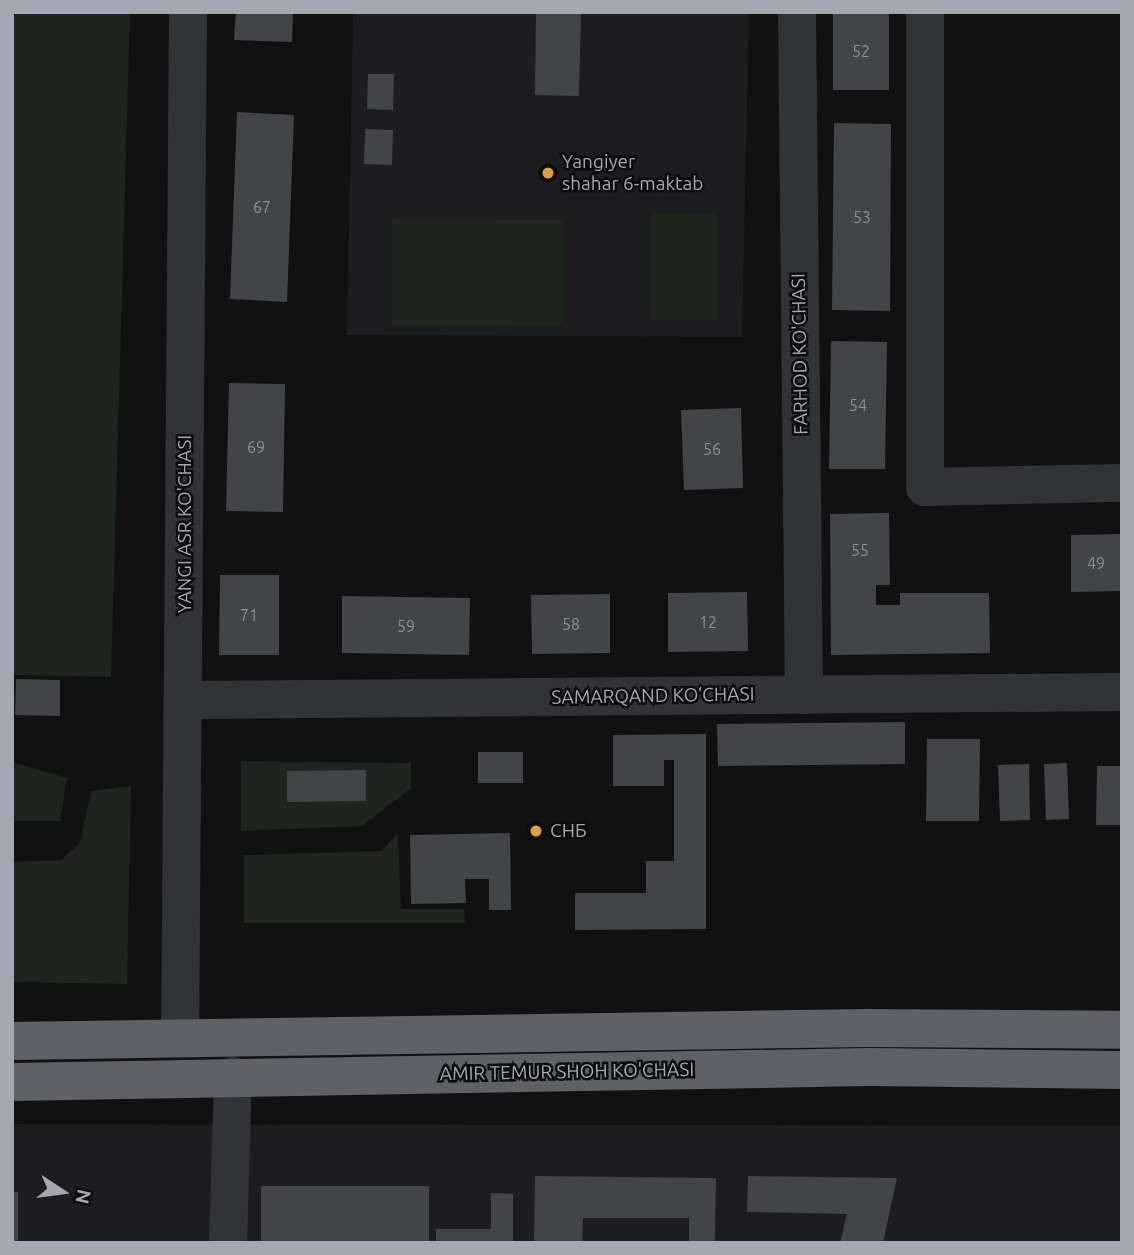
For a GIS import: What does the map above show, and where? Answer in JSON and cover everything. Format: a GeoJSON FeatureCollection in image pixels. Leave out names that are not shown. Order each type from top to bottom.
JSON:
{"type":"FeatureCollection","features":[{"type":"Feature","properties":{"kind":"highway","name":"AMIR TEMUR SHOH KO'CHASI"},"geometry":{"type":"LineString","coordinates":[[12,1041],[867,1028],[1122,1030]]}},
{"type":"Feature","properties":{"kind":"highway","name":"AMIR TEMUR SHOH KO'CHASI"},"geometry":{"type":"LineString","coordinates":[[12,1082],[233,1076],[869,1067],[1122,1070]]}},
{"type":"Feature","properties":{"kind":"street","name":"YANGI ASR KO'CHASI"},"geometry":{"type":"LineString","coordinates":[[180,1037],[188,12]]}},
{"type":"Feature","properties":{"kind":"street","name":"FARHOD KO'CHASI"},"geometry":{"type":"LineString","coordinates":[[797,12],[804,695]]}},
{"type":"Feature","properties":{"kind":"street"},"geometry":{"type":"LineString","coordinates":[[925,12],[925,487],[1122,483]]}},
{"type":"Feature","properties":{"kind":"street","name":"SAMARQAND KO‘CHASI"},"geometry":{"type":"LineString","coordinates":[[184,700],[1122,692]]}},
{"type":"Feature","properties":{"kind":"street"},"geometry":{"type":"LineString","coordinates":[[228,1243],[233,1076]]}},
{"type":"Feature","properties":{"kind":"shaded area"},"geometry":{"type":"Polygon","coordinates":[[[12,12],[130,12],[111,677],[12,675],[12,12]]]}},
{"type":"Feature","properties":{"kind":"shaded area","name":"Yangiyer shahar 6-maktab"},"geometry":{"type":"Polygon","coordinates":[[[353,12],[749,12],[742,337],[347,335],[353,12]]]}},
{"type":"Feature","properties":{"kind":"shaded area"},"geometry":{"type":"Polygon","coordinates":[[[650,213],[717,213],[717,320],[651,320],[650,213]]]}},
{"type":"Feature","properties":{"kind":"shaded area"},"geometry":{"type":"Polygon","coordinates":[[[392,219],[563,220],[563,326],[391,325],[392,219]]]}},
{"type":"Feature","properties":{"kind":"shaded area"},"geometry":{"type":"Polygon","coordinates":[[[241,761],[411,763],[411,788],[362,826],[241,831],[241,761]]]}},
{"type":"Feature","properties":{"kind":"shaded area"},"geometry":{"type":"Polygon","coordinates":[[[12,762],[67,778],[60,821],[12,821],[12,762]]]}},
{"type":"Feature","properties":{"kind":"shaded area"},"geometry":{"type":"Polygon","coordinates":[[[131,786],[127,984],[12,982],[12,862],[61,860],[80,843],[91,791],[131,786]]]}},
{"type":"Feature","properties":{"kind":"shaded area"},"geometry":{"type":"Polygon","coordinates":[[[398,833],[401,909],[464,909],[465,923],[244,923],[244,855],[381,851],[398,833]]]}},
{"type":"Feature","properties":{"kind":"shaded area"},"geometry":{"type":"Polygon","coordinates":[[[12,1124],[1122,1126],[1122,1243],[12,1243],[12,1124]]]}},
{"type":"Feature","properties":{"kind":"building"},"geometry":{"type":"Polygon","coordinates":[[[236,12],[293,12],[292,42],[234,40],[236,12]]]}},
{"type":"Feature","properties":{"kind":"building"},"geometry":{"type":"Polygon","coordinates":[[[536,12],[581,12],[579,96],[535,95],[536,12]]]}},
{"type":"Feature","properties":{"kind":"building"},"geometry":{"type":"Polygon","coordinates":[[[833,12],[889,12],[889,90],[833,90],[833,12]]]}},
{"type":"Feature","properties":{"kind":"building"},"geometry":{"type":"Polygon","coordinates":[[[368,74],[394,74],[393,110],[367,109],[368,74]]]}},
{"type":"Feature","properties":{"kind":"building"},"geometry":{"type":"Polygon","coordinates":[[[237,112],[294,115],[287,302],[230,299],[237,112]]]}},
{"type":"Feature","properties":{"kind":"building"},"geometry":{"type":"Polygon","coordinates":[[[834,123],[891,124],[890,311],[832,310],[834,123]]]}},
{"type":"Feature","properties":{"kind":"building"},"geometry":{"type":"Polygon","coordinates":[[[365,129],[393,130],[392,165],[364,164],[365,129]]]}},
{"type":"Feature","properties":{"kind":"building"},"geometry":{"type":"Polygon","coordinates":[[[831,341],[887,342],[885,469],[829,469],[831,341]]]}},
{"type":"Feature","properties":{"kind":"building"},"geometry":{"type":"Polygon","coordinates":[[[229,383],[285,384],[283,512],[226,511],[229,383]]]}},
{"type":"Feature","properties":{"kind":"building"},"geometry":{"type":"Polygon","coordinates":[[[741,408],[743,488],[684,490],[681,410],[741,408]]]}},
{"type":"Feature","properties":{"kind":"building"},"geometry":{"type":"Polygon","coordinates":[[[889,513],[890,585],[876,585],[876,605],[900,605],[900,593],[989,593],[990,653],[831,655],[830,514],[889,513]]]}},
{"type":"Feature","properties":{"kind":"building"},"geometry":{"type":"Polygon","coordinates":[[[1122,534],[1122,591],[1071,592],[1071,535],[1122,534]]]}},
{"type":"Feature","properties":{"kind":"building"},"geometry":{"type":"Polygon","coordinates":[[[220,575],[279,575],[279,655],[219,655],[220,575]]]}},
{"type":"Feature","properties":{"kind":"building"},"geometry":{"type":"Polygon","coordinates":[[[747,592],[748,651],[668,652],[668,593],[747,592]]]}},
{"type":"Feature","properties":{"kind":"building"},"geometry":{"type":"Polygon","coordinates":[[[610,594],[610,653],[532,654],[531,595],[610,594]]]}},
{"type":"Feature","properties":{"kind":"building"},"geometry":{"type":"Polygon","coordinates":[[[342,596],[470,598],[469,655],[342,653],[342,596]]]}},
{"type":"Feature","properties":{"kind":"building"},"geometry":{"type":"Polygon","coordinates":[[[16,679],[60,680],[60,716],[15,715],[16,679]]]}},
{"type":"Feature","properties":{"kind":"building"},"geometry":{"type":"Polygon","coordinates":[[[905,722],[905,764],[718,766],[717,724],[905,722]]]}},
{"type":"Feature","properties":{"kind":"building"},"geometry":{"type":"Polygon","coordinates":[[[706,734],[706,929],[575,930],[575,893],[646,893],[646,861],[674,861],[674,760],[664,760],[664,786],[613,786],[613,735],[706,734]]]}},
{"type":"Feature","properties":{"kind":"building"},"geometry":{"type":"Polygon","coordinates":[[[927,739],[980,739],[979,821],[926,821],[927,739]]]}},
{"type":"Feature","properties":{"kind":"building"},"geometry":{"type":"Polygon","coordinates":[[[478,752],[523,752],[523,783],[478,783],[478,752]]]}},
{"type":"Feature","properties":{"kind":"building"},"geometry":{"type":"Polygon","coordinates":[[[1067,763],[1069,819],[1046,820],[1044,764],[1067,763]]]}},
{"type":"Feature","properties":{"kind":"building"},"geometry":{"type":"Polygon","coordinates":[[[1029,764],[1030,820],[1000,821],[998,765],[1029,764]]]}},
{"type":"Feature","properties":{"kind":"building"},"geometry":{"type":"Polygon","coordinates":[[[1097,766],[1122,766],[1122,825],[1096,825],[1097,766]]]}},
{"type":"Feature","properties":{"kind":"building"},"geometry":{"type":"Polygon","coordinates":[[[366,770],[366,801],[287,802],[287,771],[366,770]]]}},
{"type":"Feature","properties":{"kind":"building"},"geometry":{"type":"Polygon","coordinates":[[[510,833],[511,910],[489,910],[489,879],[465,879],[466,903],[411,904],[410,835],[510,833]]]}},
{"type":"Feature","properties":{"kind":"building"},"geometry":{"type":"Polygon","coordinates":[[[535,1176],[716,1178],[715,1243],[689,1243],[689,1218],[583,1218],[582,1243],[534,1243],[535,1176]]]}},
{"type":"Feature","properties":{"kind":"building"},"geometry":{"type":"Polygon","coordinates":[[[748,1176],[897,1178],[883,1243],[840,1243],[847,1214],[747,1212],[748,1176]]]}},
{"type":"Feature","properties":{"kind":"building"},"geometry":{"type":"Polygon","coordinates":[[[261,1186],[429,1186],[429,1243],[261,1243],[261,1186]]]}},
{"type":"Feature","properties":{"kind":"building"},"geometry":{"type":"Polygon","coordinates":[[[12,1192],[18,1192],[18,1243],[12,1243],[12,1192]]]}},
{"type":"Feature","properties":{"kind":"building"},"geometry":{"type":"Polygon","coordinates":[[[491,1193],[513,1194],[513,1243],[436,1243],[436,1229],[491,1229],[491,1193]]]}},
{"type":"Feature","properties":{"kind":"place","name":"Yangiyer shahar 6-maktab"},"geometry":{"type":"Point","coordinates":[548,173]}},
{"type":"Feature","properties":{"kind":"place","name":"СНБ"},"geometry":{"type":"Point","coordinates":[536,831]}}]}
